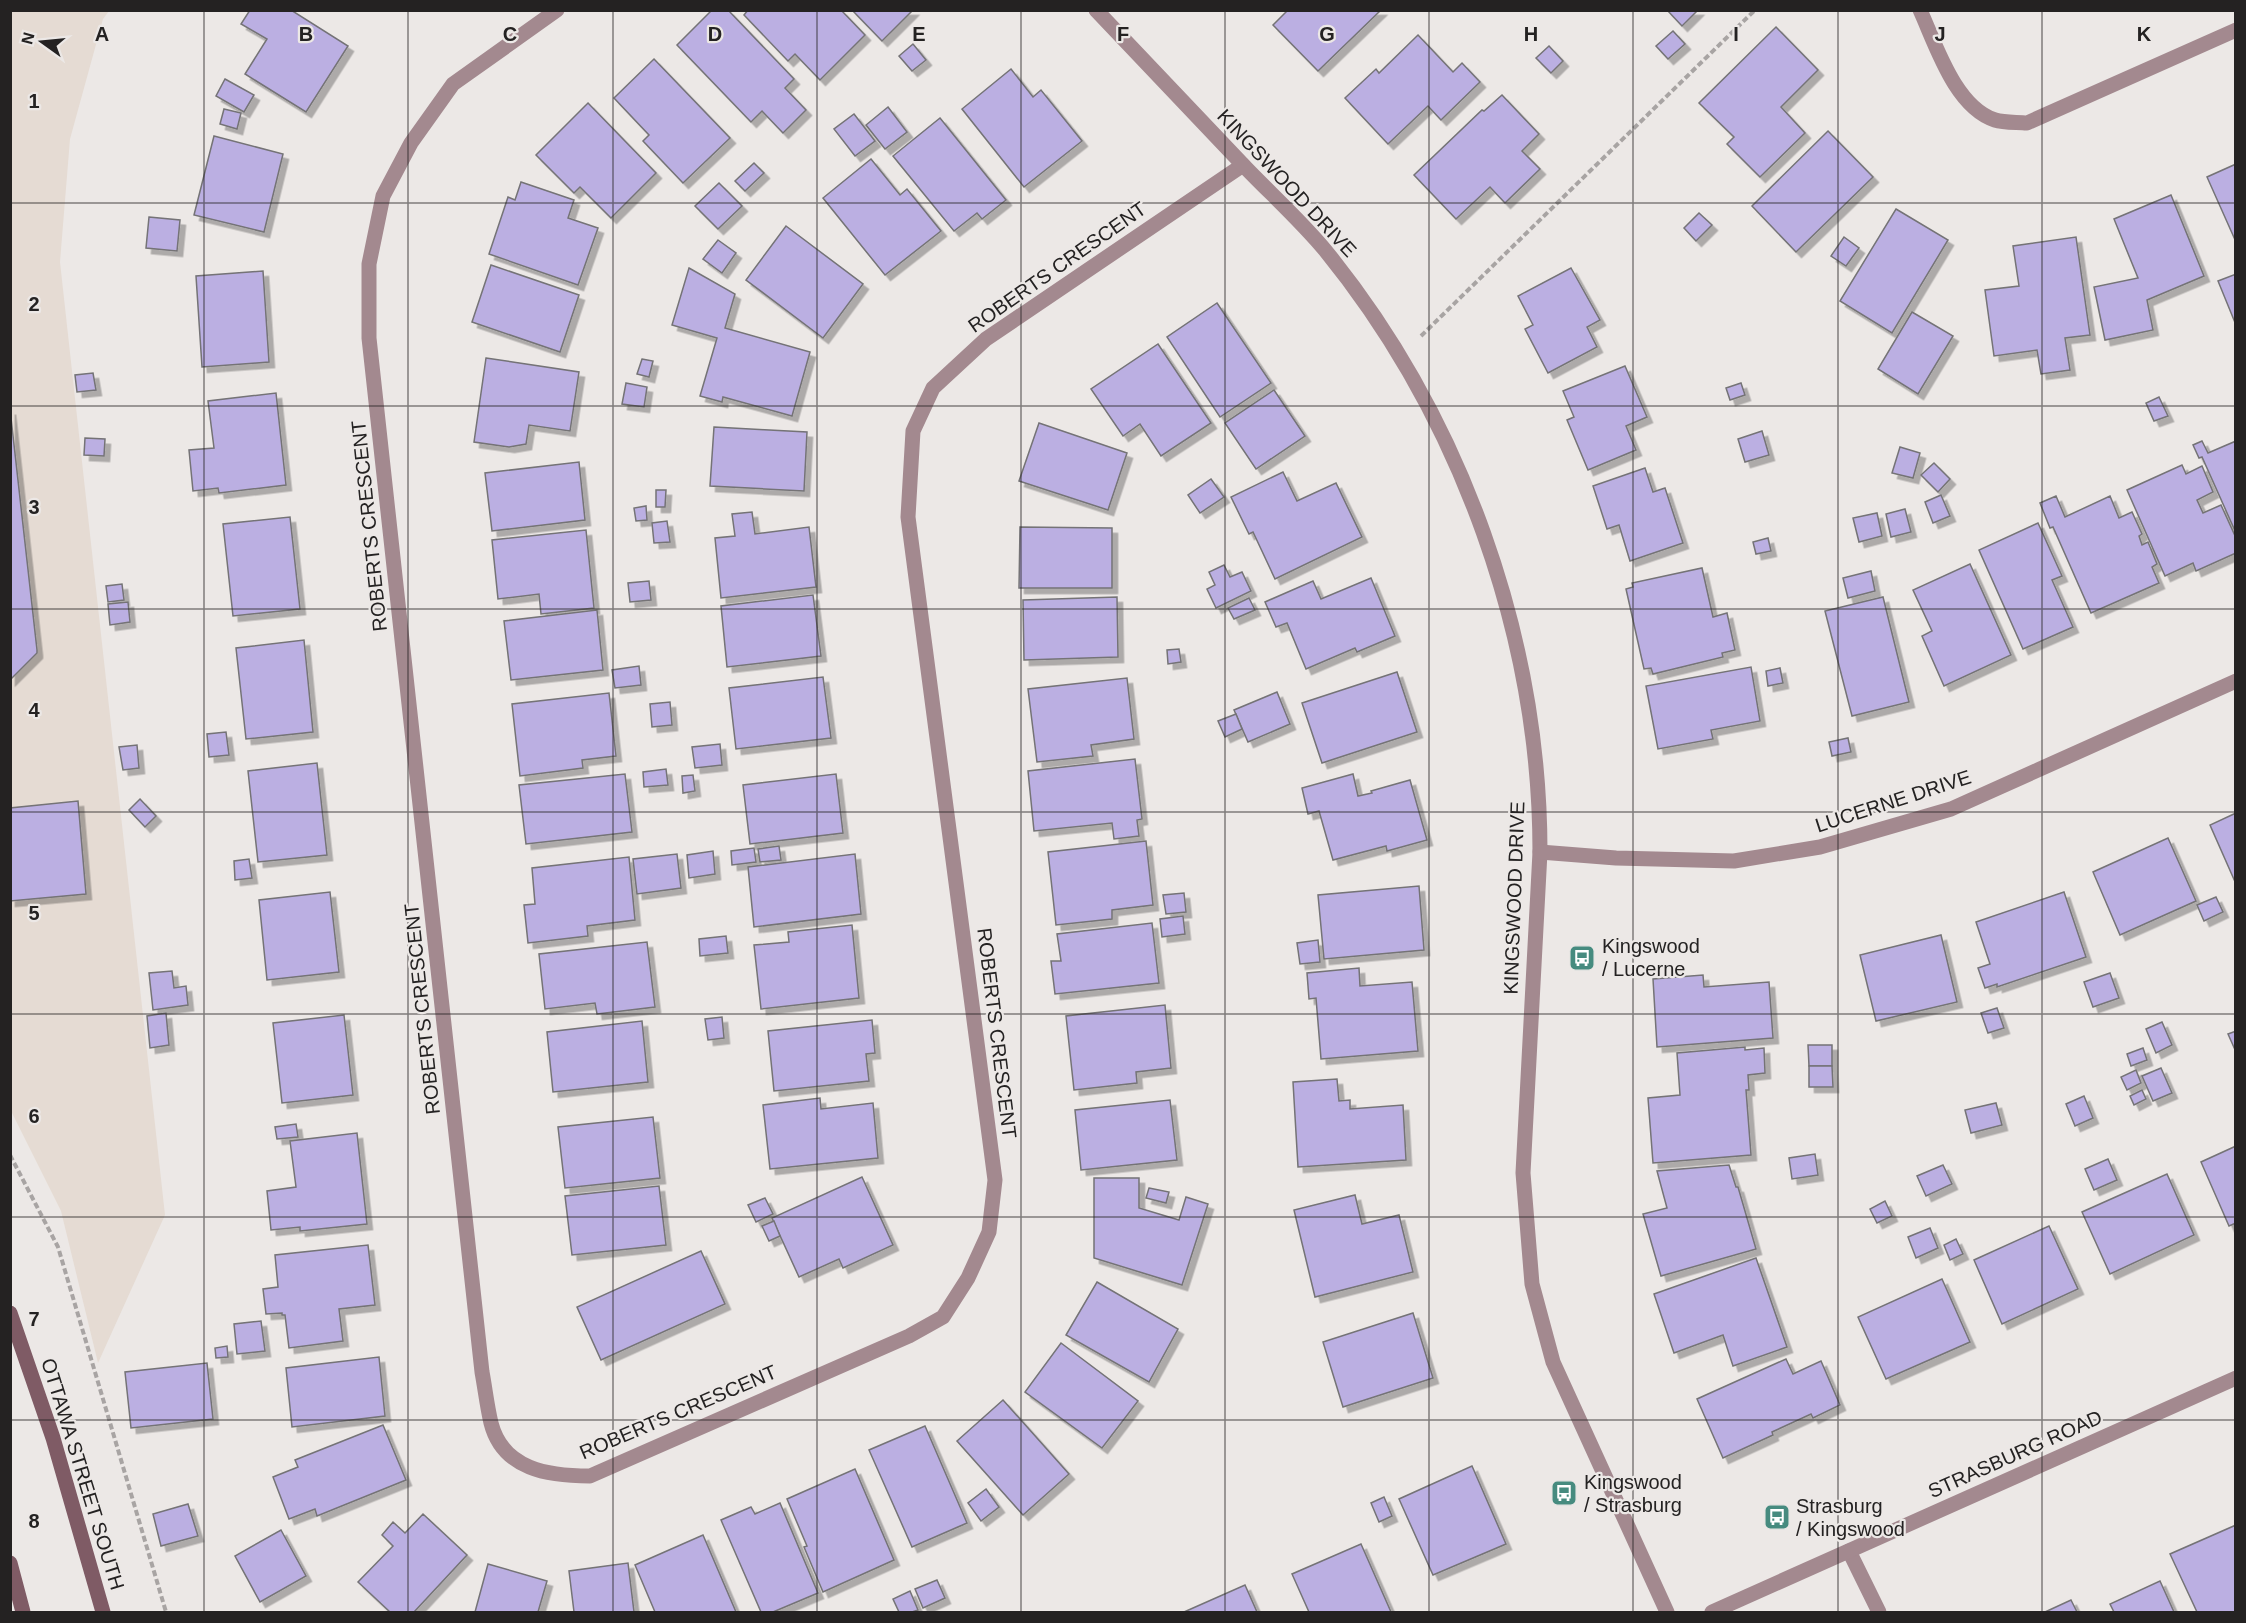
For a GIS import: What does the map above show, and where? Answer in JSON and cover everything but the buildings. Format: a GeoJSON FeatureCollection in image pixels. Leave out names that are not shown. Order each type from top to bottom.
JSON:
{"type":"FeatureCollection","features":[{"type":"Feature","properties":{"kind":"main road","name":"OTTAWA STREET SOUTH"},"geometry":{"type":"LineString","coordinates":[[10,1313],[53,1438],[103,1612]]}},
{"type":"Feature","properties":{"kind":"main road"},"geometry":{"type":"LineString","coordinates":[[10,1563],[23,1612]]}},
{"type":"Feature","properties":{"kind":"street","name":"ROBERTS CRESCENT"},"geometry":{"type":"LineString","coordinates":[[557,10],[453,84],[411,143],[383,196],[369,264],[369,338],[482,1372],[492,1425],[502,1447],[525,1466],[559,1476],[590,1476],[909,1336],[943,1317],[968,1278],[989,1232],[995,1180],[908,517],[913,431],[933,388],[986,339],[1243,165]]}},
{"type":"Feature","properties":{"kind":"street","name":"KINGSWOOD DRIVE"},"geometry":{"type":"LineString","coordinates":[[1096,10],[1324,249],[1401,355],[1456,465],[1500,577],[1527,696],[1540,800],[1540,852],[1523,1173],[1532,1284],[1553,1362],[1667,1612]]}},
{"type":"Feature","properties":{"kind":"street"},"geometry":{"type":"LineString","coordinates":[[1920,10],[1956,86],[1972,107],[1995,120],[2027,123],[2235,30]]}},
{"type":"Feature","properties":{"kind":"street","name":"LUCERNE DRIVE"},"geometry":{"type":"LineString","coordinates":[[1540,852],[1616,858],[1734,861],[1820,847],[1951,809],[2235,681]]}},
{"type":"Feature","properties":{"kind":"street","name":"STRASBURG ROAD"},"geometry":{"type":"LineString","coordinates":[[1712,1612],[2235,1378]]}},
{"type":"Feature","properties":{"kind":"street"},"geometry":{"type":"LineString","coordinates":[[1849,1551],[1879,1612]]}},
{"type":"Feature","properties":{"kind":"path"},"geometry":{"type":"LineString","coordinates":[[1401,355],[1755,10]]}},
{"type":"Feature","properties":{"kind":"path"},"geometry":{"type":"LineString","coordinates":[[10,1155],[58,1247],[166,1612]]}},
{"type":"Feature","properties":{"kind":"shaded area"},"geometry":{"type":"Polygon","coordinates":[[[11,11],[109,11],[103,19],[70,139],[60,262],[165,1215],[98,1363],[61,1211],[11,1111],[11,11]]]}},
{"type":"Feature","properties":{"kind":"place","name":"Kingswood / Lucerne"},"geometry":{"type":"Point","coordinates":[1582,958]}},
{"type":"Feature","properties":{"kind":"place","name":"Kingswood / Strasburg"},"geometry":{"type":"Point","coordinates":[1564,1493]}},
{"type":"Feature","properties":{"kind":"place","name":"Strasburg / Kingswood"},"geometry":{"type":"Point","coordinates":[1777,1517]}}]}
